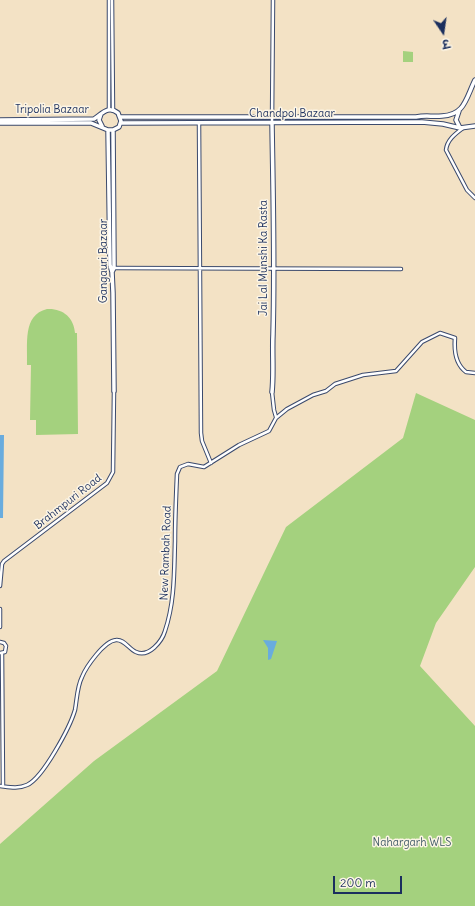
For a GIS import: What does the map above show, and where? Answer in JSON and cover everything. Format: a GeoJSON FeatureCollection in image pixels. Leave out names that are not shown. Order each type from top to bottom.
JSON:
{"type":"FeatureCollection","features":[{"type":"Feature","properties":{"kind":"main road"},"geometry":{"type":"LineString","coordinates":[[475,80],[464,106],[459,111],[456,120],[462,128],[475,126]]}},
{"type":"Feature","properties":{"kind":"main road"},"geometry":{"type":"LineString","coordinates":[[111,109],[118,113],[120,123],[117,128],[110,130],[102,126],[99,120],[101,114],[111,109]]}},
{"type":"Feature","properties":{"kind":"main road","name":"Chandpol Bazaar"},"geometry":{"type":"LineString","coordinates":[[120,117],[416,117],[425,115],[453,115],[459,111]]}},
{"type":"Feature","properties":{"kind":"main road","name":"Tripolia Bazaar"},"geometry":{"type":"LineString","coordinates":[[0,120],[94,120],[101,114]]}},
{"type":"Feature","properties":{"kind":"main road","name":"Chandpol Bazaar"},"geometry":{"type":"LineString","coordinates":[[120,123],[429,122],[462,128]]}},
{"type":"Feature","properties":{"kind":"main road","name":"Tripolia Bazaar"},"geometry":{"type":"LineString","coordinates":[[0,123],[91,123],[102,126]]}},
{"type":"Feature","properties":{"kind":"main road","name":"Jai Lal Munshi Ka Rasta"},"geometry":{"type":"LineString","coordinates":[[272,123],[272,337],[274,372],[272,392]]}},
{"type":"Feature","properties":{"kind":"main road","name":"Gangauri Bazaar"},"geometry":{"type":"LineString","coordinates":[[110,130],[114,391]]}},
{"type":"Feature","properties":{"kind":"street"},"geometry":{"type":"LineString","coordinates":[[109,0],[111,109]]}},
{"type":"Feature","properties":{"kind":"street"},"geometry":{"type":"LineString","coordinates":[[111,109],[112,0]]}},
{"type":"Feature","properties":{"kind":"street"},"geometry":{"type":"LineString","coordinates":[[272,123],[273,0]]}},
{"type":"Feature","properties":{"kind":"street"},"geometry":{"type":"LineString","coordinates":[[199,123],[201,433],[202,440],[211,462]]}},
{"type":"Feature","properties":{"kind":"street"},"geometry":{"type":"LineString","coordinates":[[462,128],[449,140],[446,145],[446,150],[467,190],[475,198]]}},
{"type":"Feature","properties":{"kind":"street"},"geometry":{"type":"LineString","coordinates":[[113,270],[200,268],[401,269]]}},
{"type":"Feature","properties":{"kind":"street","name":"New Rambah Road"},"geometry":{"type":"LineString","coordinates":[[2,786],[14,788],[26,786],[33,782],[42,772],[69,726],[82,677],[96,655],[113,640],[117,639],[136,652],[140,653],[150,651],[159,643],[165,631],[174,595],[178,469],[186,465],[201,467],[239,444],[269,431],[276,418],[287,409],[313,395],[326,391],[335,384],[364,375],[396,372],[422,342],[440,333],[455,338],[455,354],[460,365],[466,372],[475,373]]}},
{"type":"Feature","properties":{"kind":"street","name":"Brahmpuri Road"},"geometry":{"type":"LineString","coordinates":[[0,586],[2,564],[4,561],[107,483],[112,476],[114,463],[114,391]]}},
{"type":"Feature","properties":{"kind":"street"},"geometry":{"type":"LineString","coordinates":[[272,392],[276,418]]}},
{"type":"Feature","properties":{"kind":"street"},"geometry":{"type":"LineString","coordinates":[[0,609],[0,627]]}},
{"type":"Feature","properties":{"kind":"street"},"geometry":{"type":"LineString","coordinates":[[0,642],[4,643],[6,646],[6,651],[1,653],[2,786]]}},
{"type":"Feature","properties":{"kind":"green space"},"geometry":{"type":"Polygon","coordinates":[[[403,51],[413,52],[413,62],[403,62],[403,51]]]}},
{"type":"Feature","properties":{"kind":"green space"},"geometry":{"type":"Polygon","coordinates":[[[47,309],[58,310],[70,318],[75,333],[77,333],[78,434],[36,435],[36,420],[30,420],[31,365],[27,365],[28,332],[33,317],[39,312],[47,309]]]}},
{"type":"Feature","properties":{"kind":"green space","name":"Nahargarh WLS"},"geometry":{"type":"Polygon","coordinates":[[[416,393],[475,420],[475,567],[436,623],[420,666],[475,726],[475,906],[0,906],[0,844],[94,761],[217,671],[286,527],[403,438],[416,393]]]}},
{"type":"Feature","properties":{"kind":"water"},"geometry":{"type":"Polygon","coordinates":[[[0,435],[4,435],[3,518],[0,518],[0,435]]]}},
{"type":"Feature","properties":{"kind":"water"},"geometry":{"type":"Polygon","coordinates":[[[263,640],[277,641],[271,659],[268,660],[268,648],[263,640]]]}}]}
